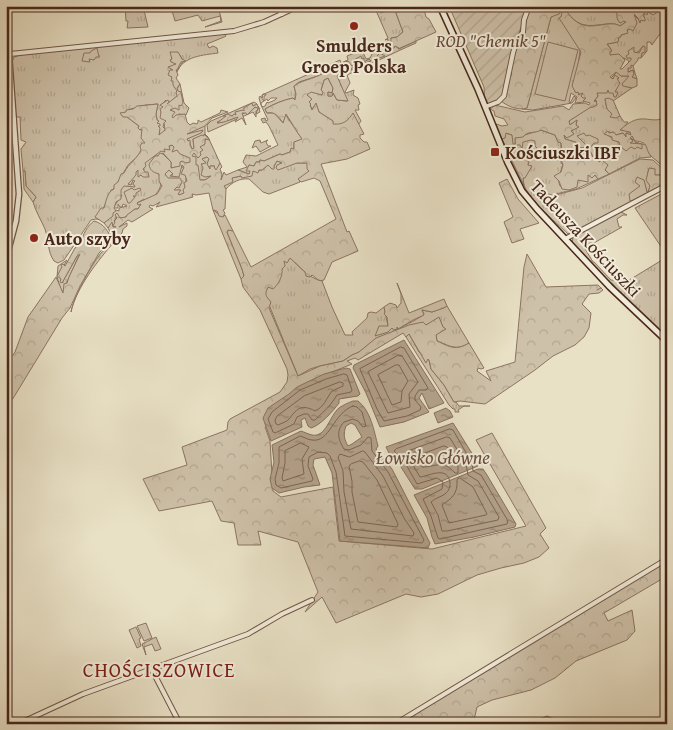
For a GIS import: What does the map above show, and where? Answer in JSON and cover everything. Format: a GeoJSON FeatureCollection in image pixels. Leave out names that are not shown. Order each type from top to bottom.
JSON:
{"type":"FeatureCollection","features":[{"type":"Feature","properties":{"kind":"main road","name":"Tadeusza Kościuszki"},"geometry":{"type":"LineString","coordinates":[[440,6],[519,186],[537,209],[610,287],[667,341]]}},
{"type":"Feature","properties":{"kind":"street"},"geometry":{"type":"LineString","coordinates":[[277,6],[282,14]]}},
{"type":"Feature","properties":{"kind":"street"},"geometry":{"type":"LineString","coordinates":[[10,54],[234,31],[254,26],[299,6]]}},
{"type":"Feature","properties":{"kind":"street"},"geometry":{"type":"LineString","coordinates":[[485,107],[498,102],[504,96],[514,49],[522,33],[529,6]]}},
{"type":"Feature","properties":{"kind":"street"},"geometry":{"type":"LineString","coordinates":[[6,12],[19,194],[18,210],[6,259]]}},
{"type":"Feature","properties":{"kind":"street"},"geometry":{"type":"LineString","coordinates":[[6,121],[14,119]]}},
{"type":"Feature","properties":{"kind":"street"},"geometry":{"type":"LineString","coordinates":[[565,239],[667,185]]}},
{"type":"Feature","properties":{"kind":"street"},"geometry":{"type":"LineString","coordinates":[[395,724],[667,558]]}},
{"type":"Feature","properties":{"kind":"street"},"geometry":{"type":"LineString","coordinates":[[18,724],[83,694],[248,634],[282,614],[312,600]]}},
{"type":"Feature","properties":{"kind":"street"},"geometry":{"type":"LineString","coordinates":[[151,668],[180,724]]}},
{"type":"Feature","properties":{"kind":"green space"},"geometry":{"type":"Polygon","coordinates":[[[125,6],[143,6],[148,27],[127,28],[128,21],[126,21],[125,6]]]}},
{"type":"Feature","properties":{"kind":"green space"},"geometry":{"type":"Polygon","coordinates":[[[218,6],[222,22],[205,27],[221,21],[220,16],[202,21],[198,15],[175,21],[171,7],[218,6]]]}},
{"type":"Feature","properties":{"kind":"green space"},"geometry":{"type":"Polygon","coordinates":[[[374,6],[378,6],[381,13],[391,8],[390,6],[407,6],[396,13],[403,32],[397,37],[391,38],[392,41],[383,47],[385,53],[389,53],[390,51],[388,50],[395,46],[399,49],[416,41],[416,43],[347,75],[350,83],[345,92],[354,90],[353,95],[358,98],[360,104],[358,105],[359,110],[355,110],[361,121],[358,125],[357,122],[357,127],[351,137],[357,142],[354,148],[352,148],[352,143],[347,143],[341,148],[329,149],[328,145],[338,144],[337,141],[343,142],[347,138],[345,136],[340,138],[337,135],[332,135],[329,140],[330,135],[325,133],[331,131],[333,121],[319,112],[316,104],[312,109],[313,112],[309,102],[311,99],[307,95],[311,91],[322,95],[323,92],[321,90],[324,80],[328,78],[333,88],[332,93],[328,92],[328,96],[332,96],[333,93],[337,100],[347,101],[337,76],[371,61],[369,59],[363,63],[362,61],[361,64],[352,66],[346,61],[332,70],[328,69],[321,75],[299,82],[294,86],[296,94],[294,101],[293,98],[289,99],[265,109],[267,113],[274,113],[283,123],[285,114],[303,140],[294,142],[294,149],[291,149],[290,152],[264,161],[260,160],[254,166],[249,165],[247,170],[250,171],[249,174],[238,170],[247,167],[243,162],[246,155],[256,156],[278,145],[269,126],[266,122],[263,123],[261,119],[265,118],[266,121],[268,120],[261,105],[263,107],[267,102],[277,98],[264,101],[266,94],[264,94],[340,60],[341,63],[348,60],[347,56],[362,50],[366,59],[370,58],[373,52],[369,48],[382,43],[383,46],[388,41],[388,39],[385,40],[388,38],[374,6]]]}},
{"type":"Feature","properties":{"kind":"green space"},"geometry":{"type":"Polygon","coordinates":[[[407,6],[423,6],[426,17],[436,32],[398,49],[395,46],[388,49],[391,50],[386,53],[384,49],[380,53],[378,52],[379,49],[391,42],[391,38],[397,37],[403,32],[396,13],[407,6]]]}},
{"type":"Feature","properties":{"kind":"green space","name":"ROD \"Chemik 5\""},"geometry":{"type":"Polygon","coordinates":[[[449,6],[524,6],[526,13],[516,42],[503,95],[498,101],[485,107],[484,87],[449,6]]]}},
{"type":"Feature","properties":{"kind":"green space"},"geometry":{"type":"Polygon","coordinates":[[[524,6],[562,6],[563,8],[559,14],[551,17],[527,108],[520,109],[509,106],[501,101],[508,78],[510,78],[512,73],[509,71],[517,42],[523,32],[526,13],[524,6]]]}},
{"type":"Feature","properties":{"kind":"green space"},"geometry":{"type":"Polygon","coordinates":[[[562,6],[618,6],[614,10],[626,22],[620,26],[616,24],[582,24],[575,21],[565,11],[580,51],[575,92],[584,94],[587,98],[584,102],[575,103],[577,97],[571,93],[570,103],[574,96],[576,98],[572,103],[533,110],[522,109],[527,108],[551,17],[562,11],[562,6]]]}},
{"type":"Feature","properties":{"kind":"green space"},"geometry":{"type":"Polygon","coordinates":[[[618,6],[663,6],[661,10],[653,15],[648,12],[647,15],[644,13],[645,21],[641,20],[640,23],[634,14],[637,23],[633,31],[627,30],[628,33],[621,35],[618,42],[607,44],[612,51],[610,55],[619,54],[625,60],[620,69],[631,60],[631,58],[626,56],[629,54],[628,51],[634,47],[634,52],[639,53],[643,46],[645,47],[645,52],[642,53],[641,58],[638,58],[633,66],[631,65],[631,68],[628,68],[628,72],[633,70],[634,74],[632,77],[637,79],[637,86],[632,88],[623,86],[622,84],[629,76],[621,76],[616,72],[610,77],[613,79],[615,75],[619,78],[617,79],[620,83],[615,92],[618,92],[616,97],[614,97],[613,93],[609,93],[608,90],[607,93],[597,93],[598,96],[594,101],[596,100],[597,105],[569,121],[570,125],[577,120],[576,125],[579,127],[571,131],[574,134],[567,138],[564,135],[565,139],[578,143],[577,147],[583,148],[587,146],[577,136],[584,133],[586,136],[589,135],[598,139],[598,143],[594,143],[589,149],[595,161],[598,155],[599,162],[602,160],[608,165],[605,170],[609,174],[598,179],[595,175],[592,178],[588,175],[588,182],[578,180],[577,187],[569,190],[562,189],[559,181],[554,176],[561,172],[563,165],[559,154],[562,151],[561,143],[558,142],[555,135],[541,130],[515,138],[515,144],[513,144],[512,135],[506,133],[505,138],[502,139],[496,124],[508,125],[504,119],[495,116],[494,111],[490,109],[495,105],[525,112],[563,106],[569,110],[573,104],[585,103],[589,105],[590,103],[583,101],[586,98],[581,96],[583,93],[578,95],[579,93],[576,93],[572,86],[581,52],[559,18],[565,10],[582,25],[616,24],[620,26],[626,22],[623,21],[621,23],[617,18],[614,10],[618,6]]]}},
{"type":"Feature","properties":{"kind":"green space"},"geometry":{"type":"Polygon","coordinates":[[[665,6],[665,16],[667,17],[667,30],[659,35],[652,45],[650,42],[647,42],[647,51],[641,58],[645,47],[643,46],[638,52],[629,54],[637,79],[632,77],[634,74],[633,70],[628,72],[628,67],[631,68],[628,60],[617,55],[610,56],[611,49],[607,44],[618,42],[619,36],[627,33],[627,30],[632,30],[633,14],[639,20],[644,20],[644,13],[661,10],[665,6]]]}},
{"type":"Feature","properties":{"kind":"green space"},"geometry":{"type":"Polygon","coordinates":[[[224,33],[226,36],[207,44],[209,48],[213,46],[217,48],[218,53],[189,59],[177,72],[175,70],[178,70],[183,61],[180,55],[172,55],[172,61],[176,63],[172,79],[177,89],[180,84],[184,103],[189,108],[186,115],[179,114],[173,118],[171,116],[173,112],[170,110],[180,104],[177,96],[167,105],[166,100],[161,105],[164,108],[161,112],[166,121],[163,127],[166,130],[160,135],[156,114],[158,104],[127,110],[127,117],[139,126],[140,130],[141,128],[146,143],[138,156],[128,165],[114,189],[111,190],[99,219],[135,169],[177,137],[205,124],[205,134],[220,163],[216,172],[214,166],[210,166],[210,170],[207,166],[207,157],[202,159],[206,163],[208,175],[212,176],[205,180],[199,180],[196,165],[190,162],[181,165],[186,175],[186,183],[185,193],[179,195],[177,194],[180,190],[172,191],[170,186],[180,186],[180,183],[173,178],[166,187],[163,181],[166,172],[169,170],[173,174],[170,176],[179,171],[180,168],[171,168],[171,162],[163,153],[152,161],[159,174],[161,183],[158,192],[148,202],[144,199],[137,203],[142,203],[138,209],[135,209],[123,219],[116,216],[115,228],[110,226],[108,228],[104,223],[112,216],[112,212],[119,211],[119,208],[127,206],[123,204],[120,207],[118,204],[118,208],[113,208],[122,195],[101,220],[91,220],[64,260],[58,263],[54,261],[50,253],[45,229],[33,202],[36,197],[26,186],[25,171],[23,171],[21,149],[26,142],[21,140],[20,117],[16,117],[12,62],[14,57],[24,54],[224,33]],[[203,131],[178,139],[161,150],[172,145],[177,150],[199,153],[200,147],[206,139],[204,137],[193,139],[194,149],[192,149],[187,139],[203,131]]]}},
{"type":"Feature","properties":{"kind":"green space"},"geometry":{"type":"Polygon","coordinates":[[[548,42],[578,50],[565,101],[535,94],[548,42]]]}},
{"type":"Feature","properties":{"kind":"green space"},"geometry":{"type":"Polygon","coordinates":[[[97,48],[99,57],[96,57],[94,60],[89,59],[90,62],[82,61],[84,53],[90,53],[97,48]]]}},
{"type":"Feature","properties":{"kind":"green space"},"geometry":{"type":"Polygon","coordinates":[[[170,52],[178,52],[182,59],[186,61],[181,62],[176,70],[178,75],[176,78],[180,84],[177,88],[181,92],[183,103],[181,106],[179,105],[179,110],[175,108],[170,110],[175,112],[172,116],[173,118],[176,115],[185,114],[190,125],[193,123],[197,124],[198,120],[201,122],[220,113],[221,110],[228,112],[212,118],[205,126],[187,134],[203,130],[201,133],[187,139],[188,141],[190,140],[192,149],[194,148],[193,139],[204,136],[204,134],[210,140],[205,139],[205,144],[200,147],[203,150],[198,158],[194,153],[192,156],[196,157],[200,180],[205,180],[211,176],[205,177],[201,175],[203,168],[201,164],[206,163],[202,159],[207,157],[209,159],[207,164],[210,169],[210,166],[215,166],[216,170],[220,163],[222,167],[220,169],[222,174],[221,180],[224,172],[226,175],[238,170],[249,174],[250,171],[246,171],[249,165],[254,166],[260,160],[264,161],[290,152],[291,148],[294,149],[294,142],[302,139],[286,114],[283,123],[276,115],[267,113],[265,109],[286,100],[293,98],[295,100],[294,86],[328,69],[332,70],[336,66],[339,67],[341,63],[343,64],[348,61],[352,66],[361,64],[361,62],[357,64],[352,61],[361,56],[362,59],[364,58],[364,62],[369,59],[371,61],[337,76],[348,101],[337,100],[333,93],[332,96],[328,96],[328,92],[332,93],[333,88],[328,78],[324,80],[321,90],[323,92],[322,95],[311,92],[307,95],[312,99],[309,102],[312,110],[316,103],[319,112],[333,121],[333,124],[345,122],[353,113],[364,134],[360,135],[360,138],[367,142],[370,149],[347,159],[321,164],[347,232],[349,231],[358,251],[332,262],[324,280],[319,280],[312,275],[310,277],[306,276],[305,272],[290,258],[287,263],[284,261],[285,266],[282,269],[277,285],[273,289],[268,287],[266,292],[271,302],[269,308],[298,376],[320,366],[343,361],[359,352],[376,338],[409,325],[423,322],[426,325],[439,317],[443,327],[446,329],[436,335],[437,341],[453,347],[460,347],[469,343],[484,368],[478,368],[477,371],[491,381],[486,371],[515,362],[524,267],[527,254],[546,287],[598,285],[603,290],[599,293],[589,294],[582,304],[591,313],[589,328],[584,337],[575,345],[553,356],[485,404],[454,402],[444,385],[431,369],[429,360],[426,363],[409,334],[406,337],[403,333],[358,360],[355,358],[347,361],[352,364],[327,374],[265,427],[270,441],[273,491],[281,497],[333,487],[339,541],[432,549],[526,526],[476,440],[492,433],[546,528],[540,534],[549,548],[539,557],[524,563],[477,575],[438,594],[421,597],[406,594],[336,623],[322,597],[305,612],[318,592],[298,542],[258,531],[261,545],[238,545],[234,523],[221,521],[212,501],[159,511],[143,479],[187,465],[182,447],[227,430],[230,419],[280,392],[287,382],[287,369],[260,310],[243,287],[241,279],[244,276],[227,232],[228,230],[233,231],[251,267],[336,219],[320,181],[314,178],[301,182],[298,179],[309,171],[307,163],[297,163],[278,170],[276,168],[277,165],[282,163],[277,161],[274,169],[268,165],[259,170],[258,173],[253,171],[252,176],[232,178],[233,182],[224,186],[226,189],[225,209],[223,210],[225,213],[223,217],[213,210],[209,193],[192,194],[193,197],[156,207],[160,202],[153,206],[150,205],[149,207],[153,209],[132,222],[128,220],[119,227],[127,223],[127,226],[115,241],[108,228],[112,222],[113,227],[116,227],[113,226],[117,218],[115,215],[117,213],[120,218],[126,217],[135,209],[138,209],[141,204],[138,205],[137,203],[157,194],[162,186],[159,181],[159,174],[152,171],[149,166],[155,156],[158,156],[160,153],[163,154],[171,162],[171,168],[180,166],[182,161],[190,162],[190,158],[180,154],[177,150],[172,152],[174,147],[172,145],[169,146],[170,150],[164,149],[165,152],[161,151],[145,163],[146,166],[143,169],[145,172],[148,172],[149,177],[141,175],[138,177],[138,170],[128,184],[131,185],[133,180],[135,181],[133,183],[135,187],[124,186],[121,190],[121,199],[116,202],[114,208],[116,211],[113,213],[113,216],[104,223],[95,217],[101,208],[104,208],[108,195],[114,189],[114,185],[118,182],[121,174],[124,173],[139,153],[142,143],[145,143],[141,138],[142,129],[140,130],[139,126],[127,117],[123,117],[120,113],[137,106],[158,104],[156,114],[159,121],[157,123],[160,124],[158,126],[160,128],[159,135],[165,130],[164,123],[166,121],[160,118],[160,109],[163,107],[160,105],[168,100],[167,104],[177,96],[173,81],[171,81],[172,77],[168,75],[170,70],[173,70],[168,67],[176,64],[171,62],[170,60],[172,59],[170,52]],[[182,165],[179,177],[170,176],[173,174],[169,170],[165,174],[168,178],[180,178],[182,182],[179,188],[177,187],[174,190],[181,190],[179,195],[184,193],[184,183],[187,181],[185,175],[181,174],[184,167],[182,165]]]}},
{"type":"Feature","properties":{"kind":"green space"},"geometry":{"type":"Polygon","coordinates":[[[380,53],[385,56],[377,59],[377,56],[380,53]]]}},
{"type":"Feature","properties":{"kind":"green space"},"geometry":{"type":"Polygon","coordinates":[[[617,72],[621,76],[629,76],[625,86],[632,88],[613,101],[605,99],[607,109],[620,116],[624,122],[628,122],[625,130],[630,131],[630,133],[626,133],[626,138],[623,133],[616,135],[613,132],[606,134],[628,149],[631,146],[640,146],[638,144],[630,144],[633,140],[630,137],[632,136],[635,142],[646,145],[651,157],[640,158],[609,174],[599,163],[598,156],[595,161],[589,149],[594,143],[586,136],[577,136],[588,146],[577,148],[578,143],[565,139],[564,133],[574,134],[571,131],[578,127],[576,125],[577,120],[570,125],[569,121],[590,107],[597,105],[594,101],[598,96],[597,93],[607,89],[615,92],[617,79],[619,78],[615,76],[613,79],[611,78],[617,72]]]}},
{"type":"Feature","properties":{"kind":"green space"},"geometry":{"type":"Polygon","coordinates":[[[260,96],[264,101],[261,105],[259,98],[260,96]]]}},
{"type":"Feature","properties":{"kind":"green space"},"geometry":{"type":"Polygon","coordinates":[[[605,99],[613,100],[620,116],[616,118],[610,117],[612,114],[607,109],[605,99]]]}},
{"type":"Feature","properties":{"kind":"green space"},"geometry":{"type":"Polygon","coordinates":[[[254,102],[256,105],[217,122],[232,119],[258,106],[260,109],[256,111],[256,117],[253,112],[208,132],[207,125],[211,121],[254,102]]]}},
{"type":"Feature","properties":{"kind":"green space"},"geometry":{"type":"Polygon","coordinates":[[[252,103],[253,106],[257,104],[260,112],[256,114],[258,108],[255,107],[247,115],[242,113],[246,125],[242,118],[235,122],[238,117],[217,123],[226,116],[223,116],[228,114],[236,115],[235,112],[244,111],[244,108],[252,103]]]}},
{"type":"Feature","properties":{"kind":"green space"},"geometry":{"type":"Polygon","coordinates":[[[667,117],[667,170],[651,156],[645,144],[635,141],[632,136],[630,138],[633,141],[630,143],[642,144],[642,149],[631,147],[626,151],[620,146],[619,142],[612,140],[612,137],[604,134],[608,131],[609,133],[614,132],[616,135],[623,133],[626,137],[626,133],[631,135],[630,132],[620,130],[634,120],[655,120],[667,117]]]}},
{"type":"Feature","properties":{"kind":"green space"},"geometry":{"type":"Polygon","coordinates":[[[541,130],[555,135],[558,142],[561,143],[561,163],[563,165],[558,179],[560,186],[563,188],[588,175],[595,175],[598,179],[576,189],[552,195],[548,194],[552,199],[556,195],[582,188],[640,159],[653,160],[667,173],[667,177],[663,179],[660,175],[655,175],[648,171],[650,187],[648,192],[644,181],[638,199],[568,234],[534,201],[524,186],[523,179],[531,166],[528,166],[522,158],[527,154],[517,148],[507,151],[502,139],[505,138],[505,133],[512,135],[515,144],[515,138],[541,130]]]}},
{"type":"Feature","properties":{"kind":"green space"},"geometry":{"type":"Polygon","coordinates":[[[260,140],[261,143],[268,140],[266,142],[268,146],[271,146],[260,152],[256,146],[252,148],[255,141],[260,140]]]}},
{"type":"Feature","properties":{"kind":"green space"},"geometry":{"type":"Polygon","coordinates":[[[535,141],[537,148],[534,159],[528,159],[527,155],[523,158],[529,162],[528,165],[532,166],[525,178],[523,178],[524,185],[507,151],[512,149],[513,146],[517,148],[517,145],[520,145],[522,149],[523,142],[535,141]]]}},
{"type":"Feature","properties":{"kind":"green space"},"geometry":{"type":"Polygon","coordinates":[[[277,161],[283,163],[307,163],[310,171],[299,179],[300,182],[269,194],[263,192],[249,179],[236,181],[226,189],[224,186],[232,178],[241,176],[242,178],[253,171],[262,170],[268,165],[274,168],[277,161]]]}},
{"type":"Feature","properties":{"kind":"green space"},"geometry":{"type":"Polygon","coordinates":[[[649,168],[655,169],[655,175],[662,175],[663,179],[667,177],[667,184],[638,199],[630,201],[629,194],[640,186],[635,182],[637,177],[644,180],[648,192],[650,186],[646,180],[649,168]]]}},
{"type":"Feature","properties":{"kind":"green space"},"geometry":{"type":"Polygon","coordinates":[[[23,171],[25,171],[26,186],[36,197],[33,202],[24,189],[23,171]]]}},
{"type":"Feature","properties":{"kind":"green space"},"geometry":{"type":"Polygon","coordinates":[[[507,179],[518,199],[539,223],[520,229],[524,239],[512,243],[504,222],[513,217],[499,183],[507,179]]]}},
{"type":"Feature","properties":{"kind":"green space"},"geometry":{"type":"Polygon","coordinates":[[[132,188],[134,190],[140,188],[141,190],[128,203],[124,192],[132,188]]]}},
{"type":"Feature","properties":{"kind":"green space"},"geometry":{"type":"Polygon","coordinates":[[[667,191],[667,251],[660,245],[635,208],[667,191]]]}},
{"type":"Feature","properties":{"kind":"green space"},"geometry":{"type":"Polygon","coordinates":[[[213,210],[223,217],[225,215],[233,231],[227,232],[242,269],[244,276],[241,279],[213,210]]]}},
{"type":"Feature","properties":{"kind":"green space"},"geometry":{"type":"Polygon","coordinates":[[[621,212],[627,215],[617,219],[619,227],[622,227],[584,247],[593,262],[611,280],[626,282],[667,257],[667,338],[608,282],[572,244],[573,237],[621,212]]]}},
{"type":"Feature","properties":{"kind":"green space"},"geometry":{"type":"Polygon","coordinates":[[[94,221],[106,228],[111,241],[99,253],[70,308],[6,410],[6,366],[15,352],[28,317],[56,277],[63,293],[64,284],[67,283],[80,254],[62,283],[60,282],[61,279],[57,276],[62,267],[61,265],[65,266],[75,248],[82,242],[86,230],[94,221]]]}},
{"type":"Feature","properties":{"kind":"green space"},"geometry":{"type":"Polygon","coordinates":[[[113,238],[115,241],[95,265],[83,284],[71,312],[75,298],[88,273],[97,258],[110,245],[113,238]]]}},
{"type":"Feature","properties":{"kind":"green space"},"geometry":{"type":"Polygon","coordinates":[[[85,242],[62,293],[57,277],[58,266],[67,260],[58,276],[62,283],[85,242]]]}},
{"type":"Feature","properties":{"kind":"green space"},"geometry":{"type":"Polygon","coordinates":[[[290,257],[309,275],[322,281],[345,335],[353,335],[352,332],[367,318],[368,313],[376,313],[384,307],[388,326],[382,326],[381,334],[417,319],[424,314],[422,310],[432,312],[447,306],[469,343],[457,347],[437,341],[436,335],[443,327],[439,318],[426,325],[393,332],[377,338],[359,352],[343,361],[310,369],[298,376],[265,295],[265,292],[282,269],[284,261],[290,257]]]}},
{"type":"Feature","properties":{"kind":"green space"},"geometry":{"type":"Polygon","coordinates":[[[397,283],[409,313],[444,299],[447,306],[432,312],[422,310],[424,315],[398,329],[397,327],[394,330],[392,328],[388,332],[375,336],[379,326],[388,326],[384,307],[390,303],[396,305],[397,308],[401,303],[401,294],[397,283]]]}},
{"type":"Feature","properties":{"kind":"green space"},"geometry":{"type":"Polygon","coordinates":[[[409,334],[419,352],[429,360],[431,369],[444,385],[454,402],[459,406],[464,406],[458,410],[459,412],[455,412],[455,409],[449,405],[406,337],[409,334]]]}},
{"type":"Feature","properties":{"kind":"green space"},"geometry":{"type":"Polygon","coordinates":[[[667,561],[667,576],[604,613],[608,621],[632,610],[635,631],[627,640],[576,661],[555,678],[531,690],[492,700],[477,707],[472,724],[399,724],[667,561]]]}},
{"type":"Feature","properties":{"kind":"green space"},"geometry":{"type":"Polygon","coordinates":[[[146,623],[152,638],[144,641],[137,626],[146,623]]]}},
{"type":"Feature","properties":{"kind":"green space"},"geometry":{"type":"Polygon","coordinates":[[[136,627],[141,638],[139,639],[141,646],[137,648],[129,630],[136,627]]]}},
{"type":"Feature","properties":{"kind":"green space"},"geometry":{"type":"Polygon","coordinates":[[[156,637],[161,649],[155,651],[152,644],[144,647],[146,655],[142,644],[156,637]]]}},
{"type":"Feature","properties":{"kind":"water"},"geometry":{"type":"Polygon","coordinates":[[[404,340],[444,403],[429,409],[422,393],[419,398],[429,412],[404,422],[380,427],[353,368],[354,365],[404,340]]]}},
{"type":"Feature","properties":{"kind":"water"},"geometry":{"type":"Polygon","coordinates":[[[346,368],[350,369],[360,394],[358,396],[339,399],[339,403],[333,410],[323,421],[315,426],[311,428],[308,426],[305,418],[301,420],[302,427],[271,441],[263,418],[268,408],[297,387],[324,374],[346,368]]]}},
{"type":"Feature","properties":{"kind":"water"},"geometry":{"type":"Polygon","coordinates":[[[353,401],[358,401],[366,410],[378,446],[376,449],[392,469],[430,543],[428,548],[340,541],[332,473],[325,457],[314,459],[313,465],[320,485],[279,493],[272,488],[270,479],[274,462],[272,445],[301,431],[312,435],[321,433],[339,408],[353,401]],[[351,423],[346,426],[344,432],[348,446],[362,437],[355,425],[351,423]]]}},
{"type":"Feature","properties":{"kind":"water"},"geometry":{"type":"Polygon","coordinates":[[[446,408],[453,417],[438,423],[434,413],[446,408]]]}},
{"type":"Feature","properties":{"kind":"water","name":"Łowisko Główne"},"geometry":{"type":"Polygon","coordinates":[[[453,423],[478,463],[478,466],[422,489],[415,489],[386,447],[453,423]]]}},
{"type":"Feature","properties":{"kind":"water"},"geometry":{"type":"Polygon","coordinates":[[[478,469],[483,469],[487,475],[516,524],[515,527],[435,544],[427,518],[414,495],[478,469]]]}},
{"type":"Feature","properties":{"kind":"water"},"geometry":{"type":"Polygon","coordinates":[[[547,716],[566,724],[524,724],[531,723],[547,716]]]}},
{"type":"Feature","properties":{"kind":"waterway"},"geometry":{"type":"LineString","coordinates":[[612,283],[616,288]]}},
{"type":"Feature","properties":{"kind":"waterway"},"geometry":{"type":"LineString","coordinates":[[597,290],[601,288]]}},
{"type":"Feature","properties":{"kind":"waterway"},"geometry":{"type":"LineString","coordinates":[[619,291],[632,304]]}},
{"type":"Feature","properties":{"kind":"waterway"},"geometry":{"type":"LineString","coordinates":[[640,312],[667,336]]}},
{"type":"Feature","properties":{"kind":"place","name":"Smulders Groep Polska"},"geometry":{"type":"Point","coordinates":[354,26]}},
{"type":"Feature","properties":{"kind":"place","name":"Kościuszki IBF"},"geometry":{"type":"Point","coordinates":[495,152]}},
{"type":"Feature","properties":{"kind":"place","name":"Auto szyby"},"geometry":{"type":"Point","coordinates":[34,238]}},
{"type":"Feature","properties":{"kind":"district","name":"CHOŚCISZOWICE"},"geometry":{"type":"Point","coordinates":[159,669]}}]}
